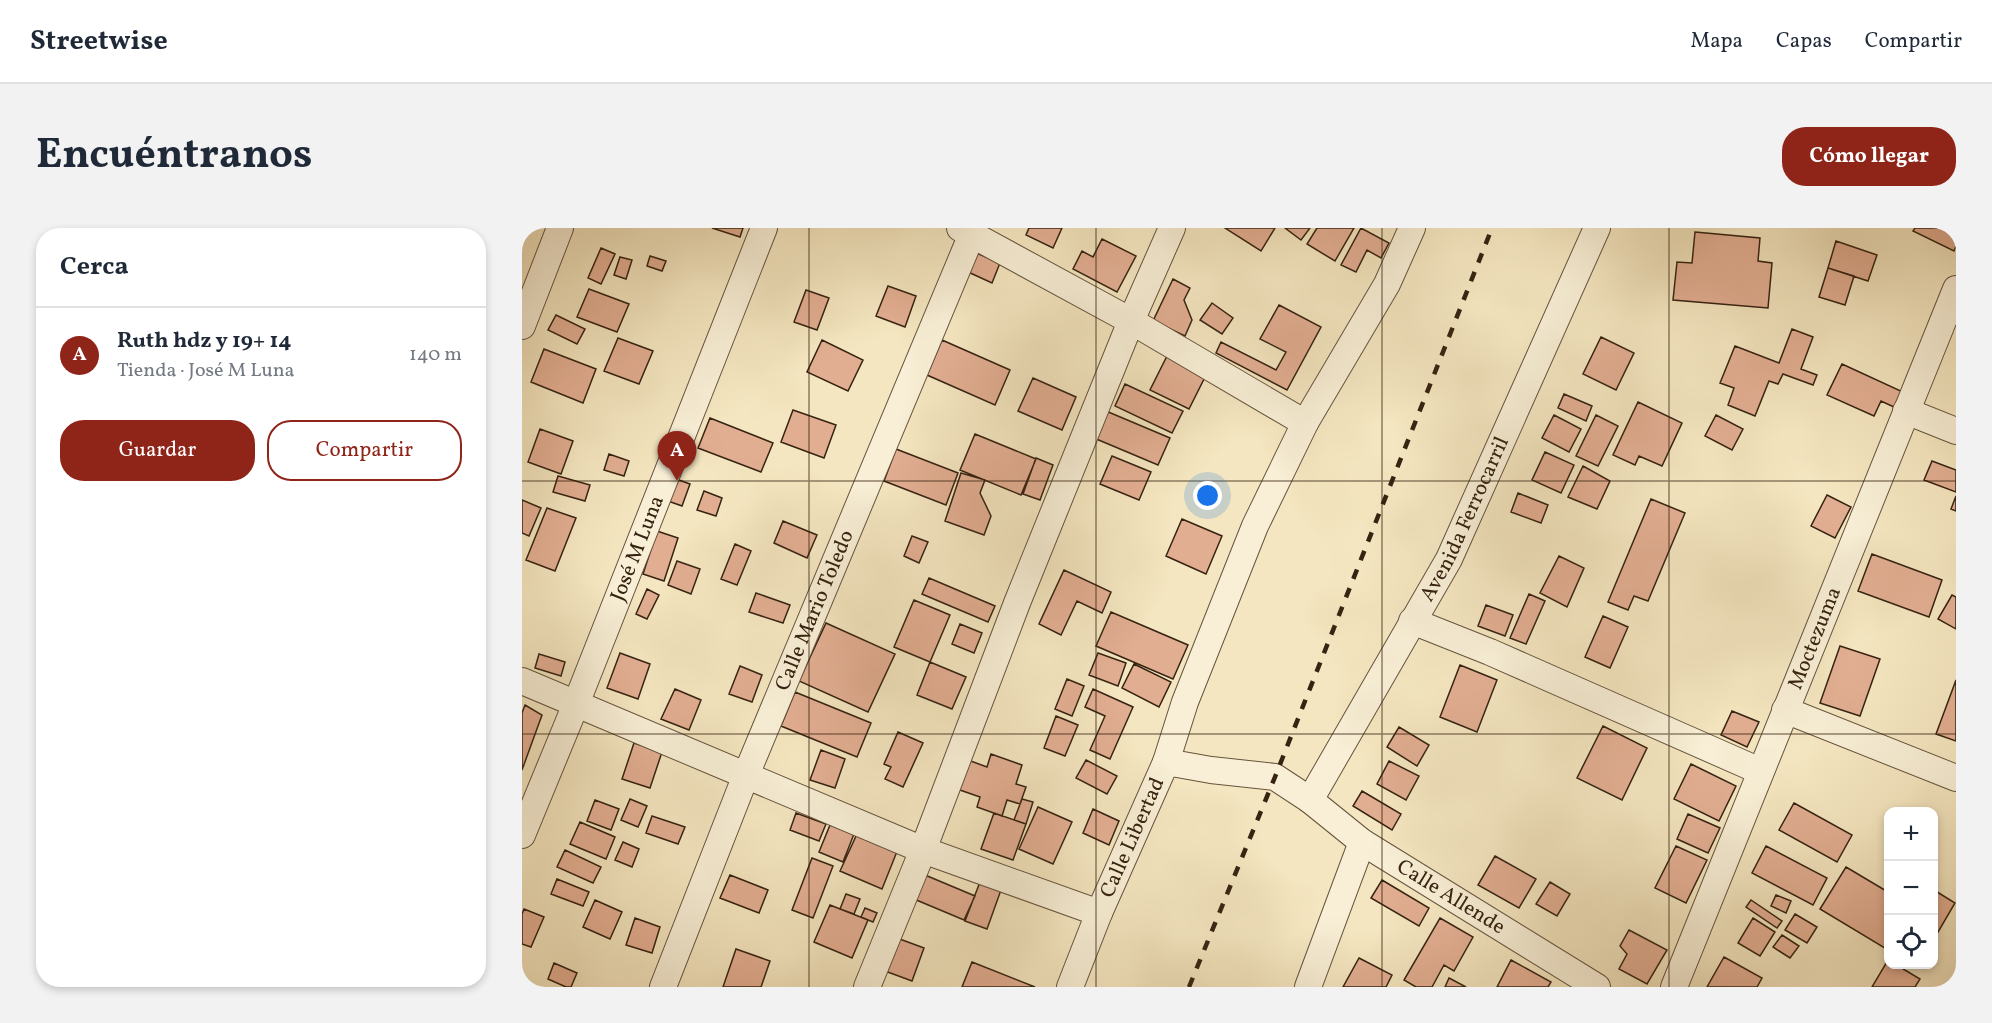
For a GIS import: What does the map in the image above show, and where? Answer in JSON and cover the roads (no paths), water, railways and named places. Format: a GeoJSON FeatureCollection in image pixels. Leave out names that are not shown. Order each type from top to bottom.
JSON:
{"type":"FeatureCollection","features":[{"type":"Feature","properties":{"kind":"street"},"geometry":{"type":"LineString","coordinates":[[522,326],[560,228]]}},
{"type":"Feature","properties":{"kind":"street","name":"José M Luna"},"geometry":{"type":"LineString","coordinates":[[522,835],[764,228]]}},
{"type":"Feature","properties":{"kind":"street"},"geometry":{"type":"LineString","coordinates":[[867,987],[923,850],[1017,603],[1131,321],[1172,228]]}},
{"type":"Feature","properties":{"kind":"street","name":"Avenida Ferrocarril"},"geometry":{"type":"LineString","coordinates":[[1310,800],[1449,559],[1597,228]]}},
{"type":"Feature","properties":{"kind":"street"},"geometry":{"type":"LineString","coordinates":[[1166,762],[1185,702],[1255,526],[1305,423],[1387,284],[1407,230]]}},
{"type":"Feature","properties":{"kind":"street"},"geometry":{"type":"LineString","coordinates":[[966,231],[1131,321],[1305,423]]}},
{"type":"Feature","properties":{"kind":"street","name":"Calle Mario Toledo"},"geometry":{"type":"LineString","coordinates":[[663,987],[746,775],[966,231]]}},
{"type":"Feature","properties":{"kind":"street","name":"Moctezuma"},"geometry":{"type":"LineString","coordinates":[[1674,987],[1956,289]]}},
{"type":"Feature","properties":{"kind":"street"},"geometry":{"type":"LineString","coordinates":[[1906,411],[1956,431]]}},
{"type":"Feature","properties":{"kind":"street"},"geometry":{"type":"LineString","coordinates":[[1412,621],[1491,652],[1760,771]]}},
{"type":"Feature","properties":{"kind":"street"},"geometry":{"type":"LineString","coordinates":[[522,681],[923,850],[1099,913]]}},
{"type":"Feature","properties":{"kind":"street"},"geometry":{"type":"LineString","coordinates":[[1785,710],[1956,778]]}},
{"type":"Feature","properties":{"kind":"street","name":"Calle Libertad"},"geometry":{"type":"LineString","coordinates":[[1070,987],[1099,913],[1166,762],[1275,777],[1310,800]]}},
{"type":"Feature","properties":{"kind":"street","name":"Calle Allende"},"geometry":{"type":"LineString","coordinates":[[1310,800],[1362,842],[1597,987]]}},
{"type":"Feature","properties":{"kind":"street"},"geometry":{"type":"LineString","coordinates":[[1308,987],[1362,842]]}},
{"type":"Feature","properties":{"kind":"railway"},"geometry":{"type":"LineString","coordinates":[[1189,987],[1275,777],[1492,228]]}},
{"type":"Feature","properties":{"kind":"place","name":"Ruth hdz y 19+ 14"},"geometry":{"type":"Point","coordinates":[677,481]}}]}
